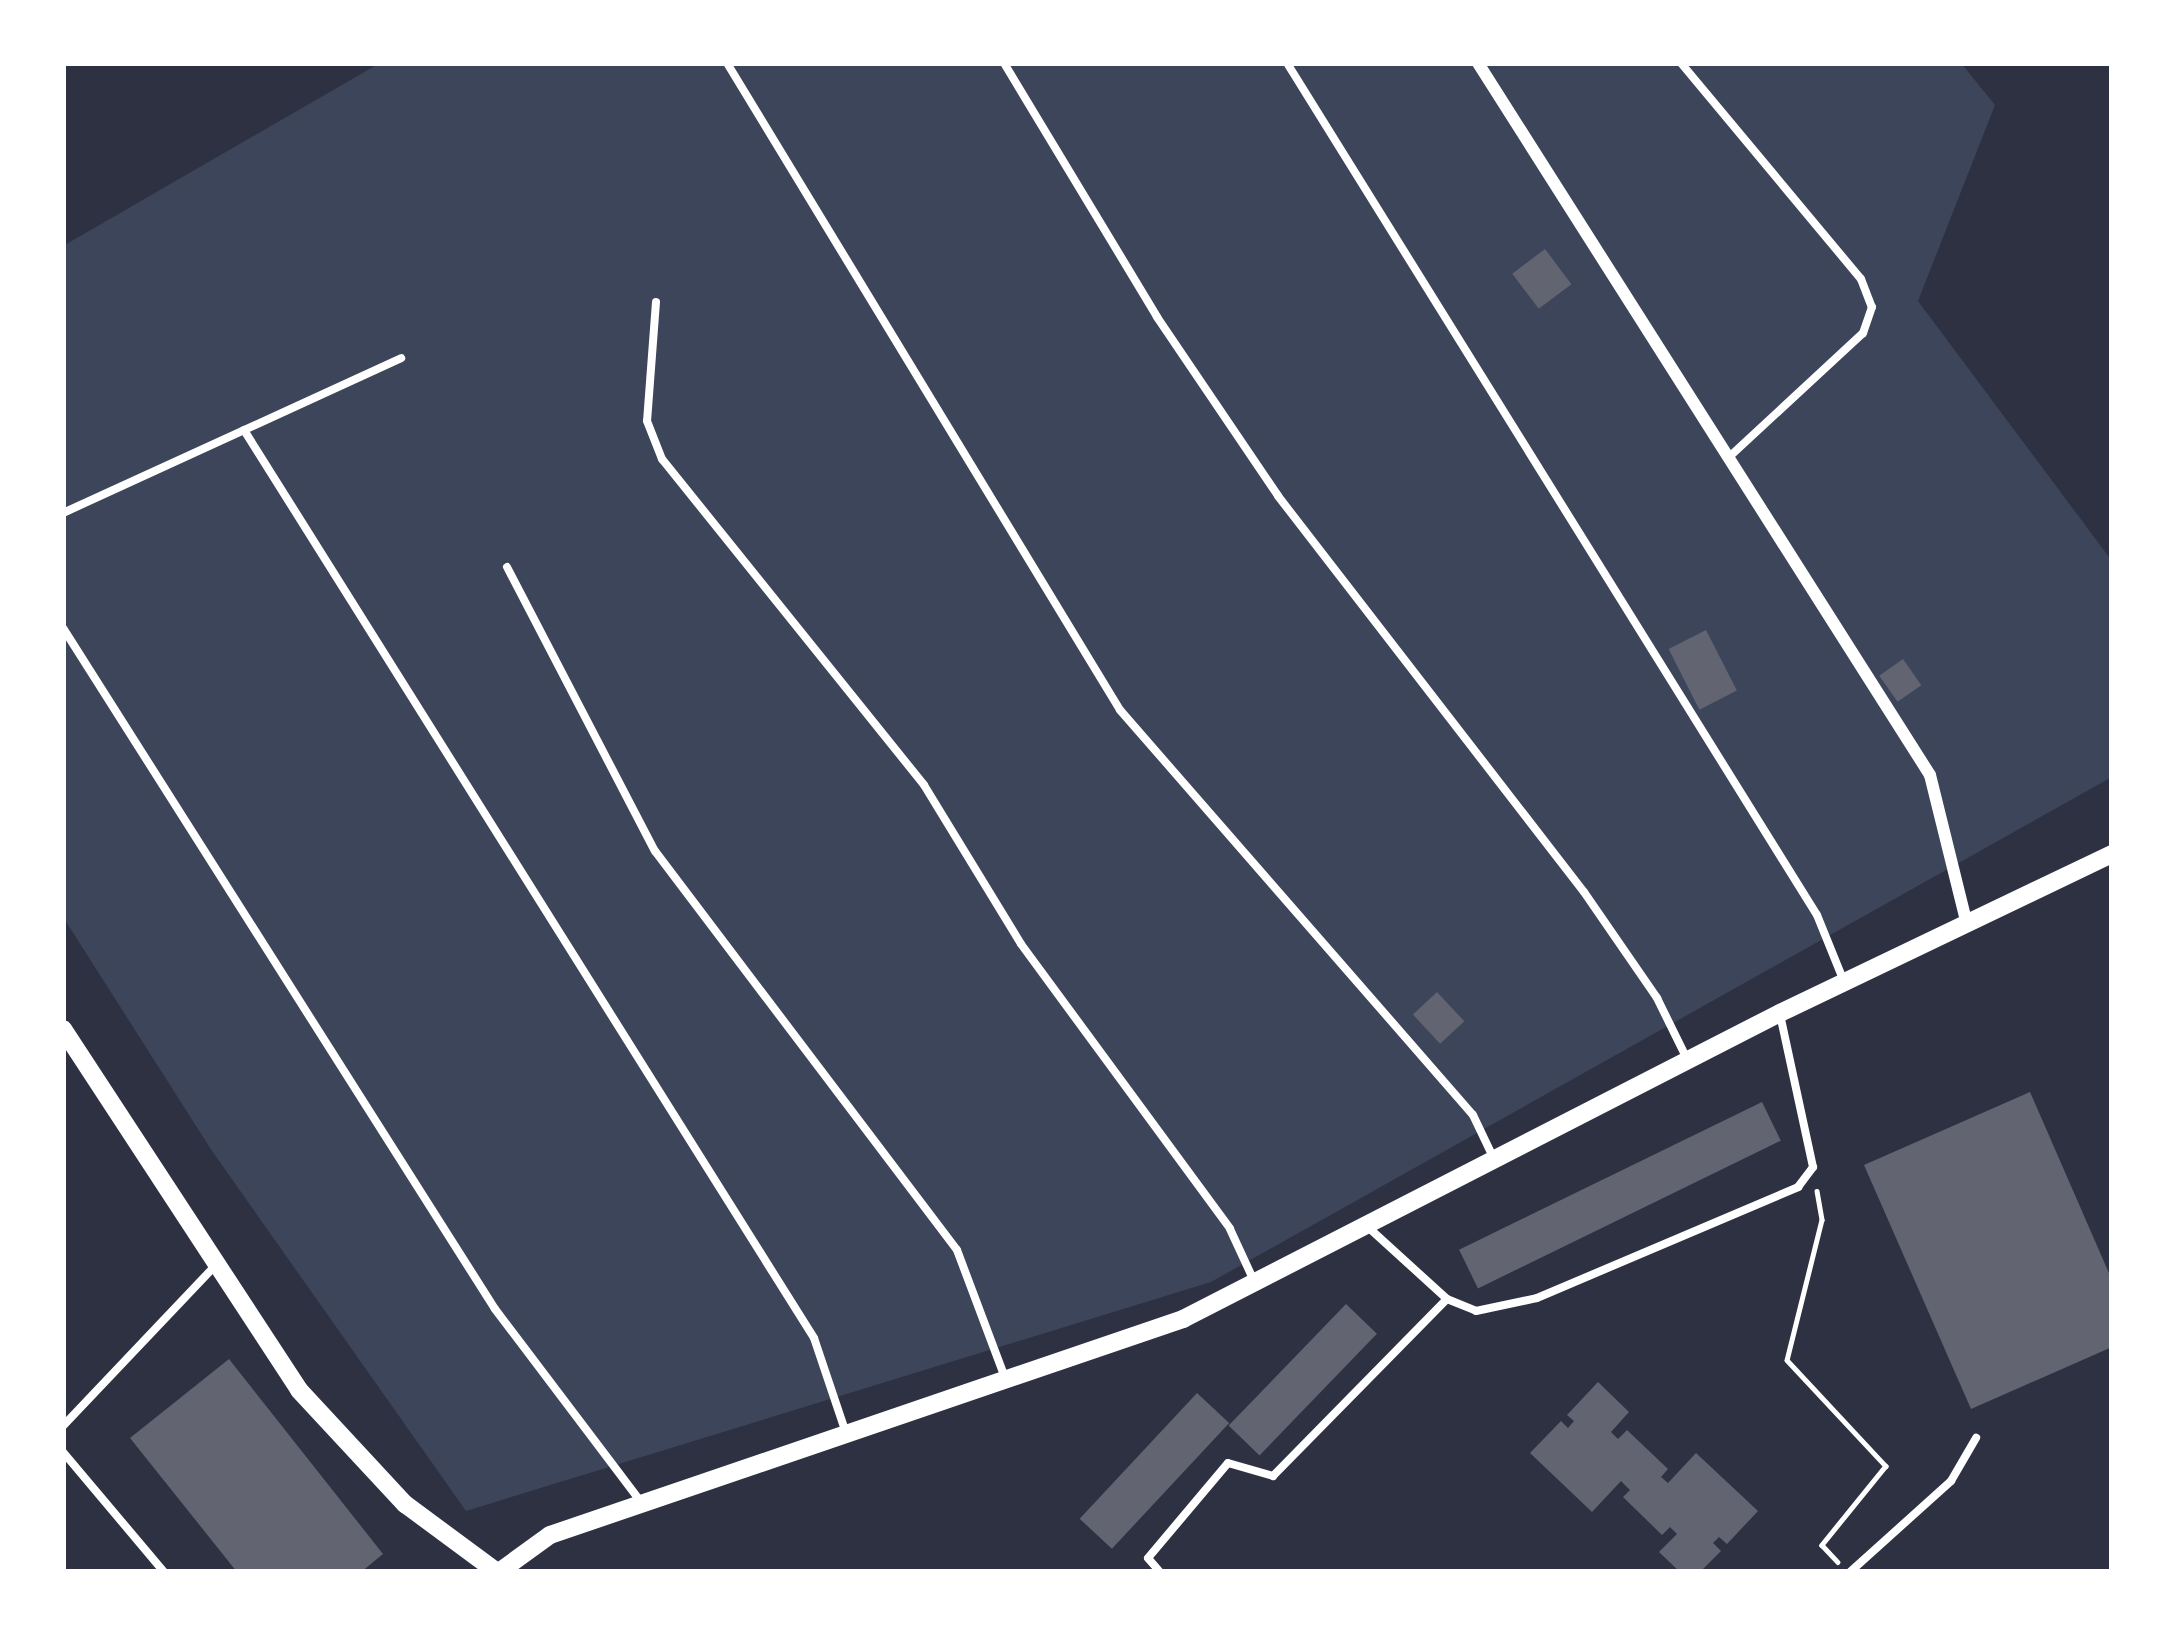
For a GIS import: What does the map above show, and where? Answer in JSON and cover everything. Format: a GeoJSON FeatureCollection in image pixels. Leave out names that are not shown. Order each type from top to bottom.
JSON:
{"type":"FeatureCollection","features":[{"type":"Feature","properties":{"kind":"street"},"geometry":{"type":"LineString","coordinates":[[1478,63],[1930,775],[1967,924]]}},
{"type":"Feature","properties":{"kind":"street"},"geometry":{"type":"LineString","coordinates":[[63,1029],[214,1267],[349,1449],[405,1504],[498,1572],[529,1544],[1183,1319],[1780,1013],[2112,854]]}},
{"type":"Feature","properties":{"kind":"lane"},"geometry":{"type":"LineString","coordinates":[[727,63],[1120,710],[1473,1115],[1495,1160]]}},
{"type":"Feature","properties":{"kind":"lane"},"geometry":{"type":"LineString","coordinates":[[1004,63],[1157,317],[1278,496],[1584,892],[1657,998],[1688,1060]]}},
{"type":"Feature","properties":{"kind":"lane"},"geometry":{"type":"LineString","coordinates":[[1287,63],[1817,915],[1845,984]]}},
{"type":"Feature","properties":{"kind":"lane"},"geometry":{"type":"LineString","coordinates":[[1681,63],[1862,279],[1872,307],[1863,334],[1729,457]]}},
{"type":"Feature","properties":{"kind":"lane"},"geometry":{"type":"LineString","coordinates":[[656,302],[647,421],[662,459],[924,785],[1021,944],[1230,1228],[1254,1282]]}},
{"type":"Feature","properties":{"kind":"lane"},"geometry":{"type":"LineString","coordinates":[[63,513],[401,358]]}},
{"type":"Feature","properties":{"kind":"lane"},"geometry":{"type":"LineString","coordinates":[[244,430],[814,1338],[846,1433]]}},
{"type":"Feature","properties":{"kind":"lane"},"geometry":{"type":"LineString","coordinates":[[507,567],[656,850],[957,1250],[1006,1379]]}},
{"type":"Feature","properties":{"kind":"lane"},"geometry":{"type":"LineString","coordinates":[[63,628],[495,1310],[642,1503]]}},
{"type":"Feature","properties":{"kind":"lane"},"geometry":{"type":"LineString","coordinates":[[1366,1226],[1447,1299],[1476,1311],[1538,1298],[1798,1187],[1813,1167],[1780,1013]]}},
{"type":"Feature","properties":{"kind":"lane"},"geometry":{"type":"LineString","coordinates":[[63,1426],[214,1267]]}},
{"type":"Feature","properties":{"kind":"lane"},"geometry":{"type":"LineString","coordinates":[[1160,1572],[1148,1558],[1228,1463],[1273,1476],[1447,1299]]}},
{"type":"Feature","properties":{"kind":"lane"},"geometry":{"type":"LineString","coordinates":[[1849,1572],[1951,1480],[1976,1438]]}},
{"type":"Feature","properties":{"kind":"lane"},"geometry":{"type":"LineString","coordinates":[[63,1452],[164,1572]]}},
{"type":"Feature","properties":{"kind":"path"},"geometry":{"type":"LineString","coordinates":[[1813,1167],[1822,1220],[1787,1360],[1886,1466],[1822,1545],[1849,1572]]}},
{"type":"Feature","properties":{"kind":"shaded area"},"geometry":{"type":"Polygon","coordinates":[[[380,63],[1961,63],[1995,105],[1918,301],[2112,561],[2112,777],[1211,1282],[466,1511],[212,1151],[63,917],[63,246],[380,63]]]}},
{"type":"Feature","properties":{"kind":"building"},"geometry":{"type":"Polygon","coordinates":[[[1545,249],[1571,284],[1539,309],[1512,274],[1545,249]]]}},
{"type":"Feature","properties":{"kind":"building"},"geometry":{"type":"Polygon","coordinates":[[[1706,630],[1737,691],[1699,710],[1669,649],[1706,630]]]}},
{"type":"Feature","properties":{"kind":"building"},"geometry":{"type":"Polygon","coordinates":[[[1903,659],[1921,685],[1898,702],[1879,676],[1903,659]]]}},
{"type":"Feature","properties":{"kind":"building"},"geometry":{"type":"Polygon","coordinates":[[[1437,992],[1464,1021],[1440,1044],[1413,1015],[1437,992]]]}},
{"type":"Feature","properties":{"kind":"building"},"geometry":{"type":"Polygon","coordinates":[[[2030,1092],[2112,1280],[2112,1347],[1971,1409],[1864,1165],[2030,1092]]]}},
{"type":"Feature","properties":{"kind":"building"},"geometry":{"type":"Polygon","coordinates":[[[1762,1102],[1781,1141],[1478,1288],[1459,1250],[1762,1102]]]}},
{"type":"Feature","properties":{"kind":"building"},"geometry":{"type":"Polygon","coordinates":[[[1346,1304],[1377,1334],[1260,1455],[1229,1426],[1346,1304]]]}},
{"type":"Feature","properties":{"kind":"building"},"geometry":{"type":"Polygon","coordinates":[[[229,1359],[383,1554],[361,1572],[237,1572],[130,1438],[229,1359]]]}},
{"type":"Feature","properties":{"kind":"building"},"geometry":{"type":"Polygon","coordinates":[[[1598,1382],[1629,1412],[1611,1432],[1618,1439],[1627,1430],[1668,1469],[1661,1477],[1668,1483],[1696,1453],[1758,1511],[1727,1544],[1719,1537],[1713,1543],[1721,1551],[1700,1572],[1680,1572],[1659,1552],[1677,1534],[1670,1527],[1662,1535],[1623,1497],[1630,1490],[1621,1481],[1592,1512],[1530,1453],[1561,1421],[1568,1428],[1574,1421],[1567,1415],[1598,1382]]]}},
{"type":"Feature","properties":{"kind":"building"},"geometry":{"type":"Polygon","coordinates":[[[1197,1393],[1229,1423],[1112,1549],[1080,1519],[1197,1393]]]}}]}
